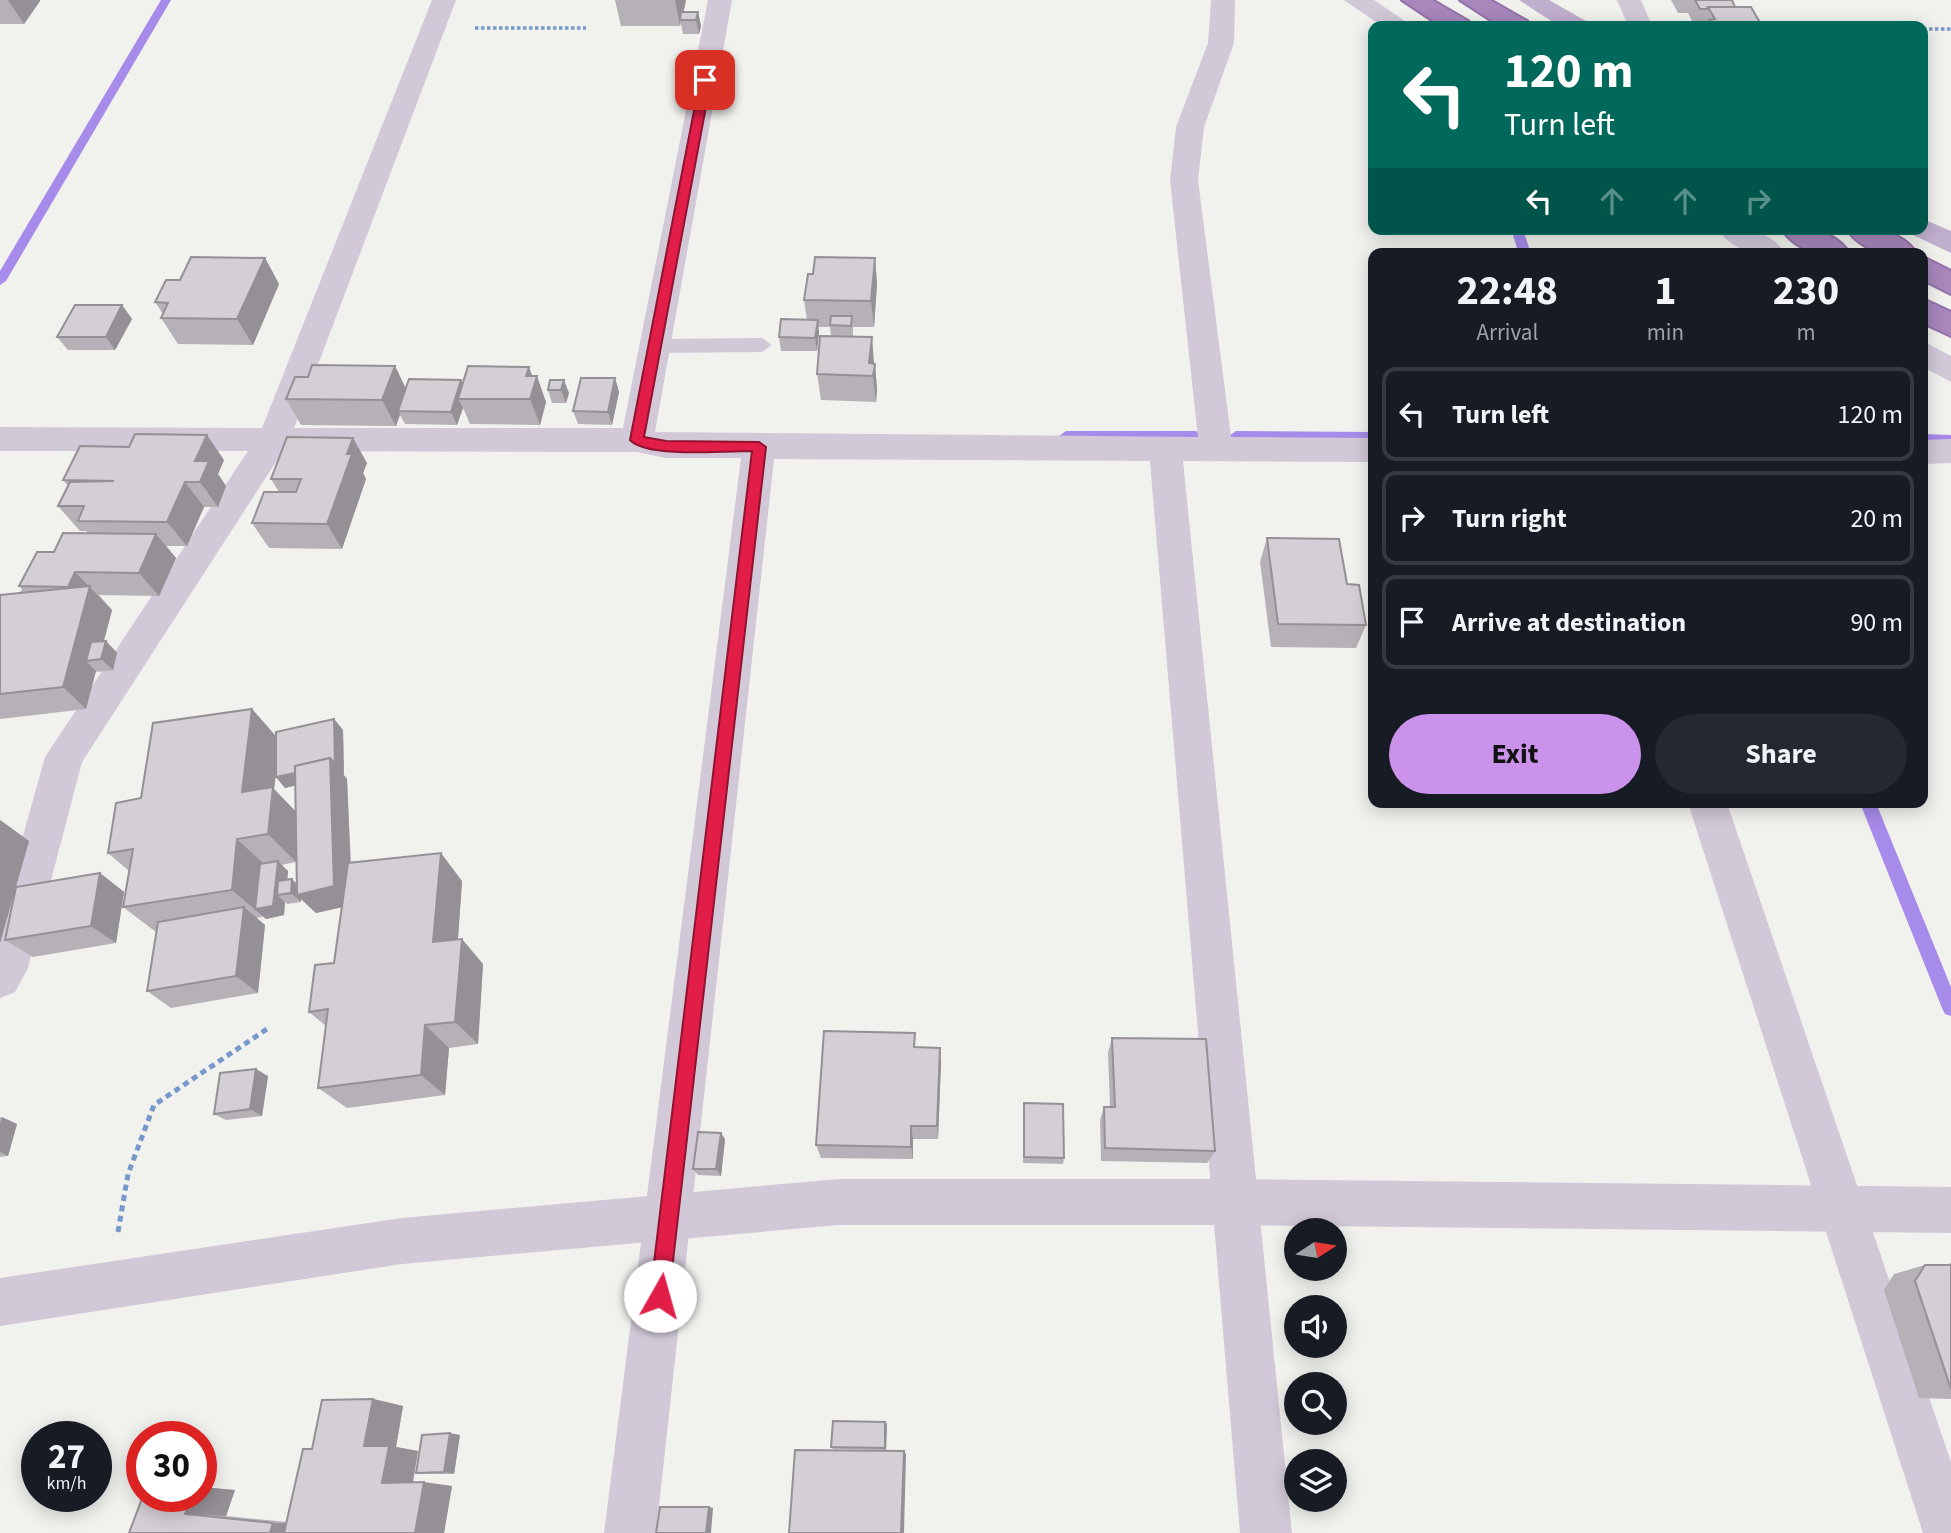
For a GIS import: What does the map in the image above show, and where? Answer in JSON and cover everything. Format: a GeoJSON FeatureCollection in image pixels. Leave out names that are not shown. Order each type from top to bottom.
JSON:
{"type":"FeatureCollection","features":[{"type":"Feature","properties":{"kind":"highway"},"geometry":{"type":"LineString","coordinates":[[1414,0],[1450,21]]}},
{"type":"Feature","properties":{"kind":"highway"},"geometry":{"type":"LineString","coordinates":[[1472,0],[1509,21]]}},
{"type":"Feature","properties":{"kind":"highway"},"geometry":{"type":"LineString","coordinates":[[1805,235],[1826,248]]}},
{"type":"Feature","properties":{"kind":"highway"},"geometry":{"type":"LineString","coordinates":[[1871,235],[1892,248]]}},
{"type":"Feature","properties":{"kind":"highway"},"geometry":{"type":"LineString","coordinates":[[1928,270],[1951,284]]}},
{"type":"Feature","properties":{"kind":"highway"},"geometry":{"type":"LineString","coordinates":[[1928,312],[1951,326]]}},
{"type":"Feature","properties":{"kind":"main road"},"geometry":{"type":"LineString","coordinates":[[1531,0],[1568,21]]}},
{"type":"Feature","properties":{"kind":"main road"},"geometry":{"type":"LineString","coordinates":[[1928,231],[1951,244]]}},
{"type":"Feature","properties":{"kind":"street"},"geometry":{"type":"LineString","coordinates":[[0,978],[7,968],[64,757],[272,440],[444,0]]}},
{"type":"Feature","properties":{"kind":"street"},"geometry":{"type":"LineString","coordinates":[[637,440],[720,0]]}},
{"type":"Feature","properties":{"kind":"street"},"geometry":{"type":"LineString","coordinates":[[1216,449],[1184,180],[1190,127],[1221,43],[1223,0]]}},
{"type":"Feature","properties":{"kind":"street"},"geometry":{"type":"LineString","coordinates":[[1356,0],[1391,21]]}},
{"type":"Feature","properties":{"kind":"street"},"geometry":{"type":"LineString","coordinates":[[1629,0],[1638,21]]}},
{"type":"Feature","properties":{"kind":"street"},"geometry":{"type":"LineString","coordinates":[[1738,239],[1758,248]]}},
{"type":"Feature","properties":{"kind":"street"},"geometry":{"type":"LineString","coordinates":[[1928,355],[1951,371]]}},
{"type":"Feature","properties":{"kind":"street"},"geometry":{"type":"LineString","coordinates":[[0,439],[637,440],[666,446],[1368,450]]}},
{"type":"Feature","properties":{"kind":"street"},"geometry":{"type":"LineString","coordinates":[[631,1533],[759,447]]}},
{"type":"Feature","properties":{"kind":"street"},"geometry":{"type":"LineString","coordinates":[[1165,449],[1266,1533]]}},
{"type":"Feature","properties":{"kind":"street"},"geometry":{"type":"LineString","coordinates":[[1928,452],[1951,451]]}},
{"type":"Feature","properties":{"kind":"street"},"geometry":{"type":"LineString","coordinates":[[1709,808],[1949,1533]]}},
{"type":"Feature","properties":{"kind":"street"},"geometry":{"type":"LineString","coordinates":[[0,1302],[402,1241],[839,1202],[1234,1202],[1951,1210]]}},
{"type":"Feature","properties":{"kind":"lane"},"geometry":{"type":"LineString","coordinates":[[656,346],[762,345]]}},
{"type":"Feature","properties":{"kind":"path"},"geometry":{"type":"LineString","coordinates":[[433,28],[586,28]]}},
{"type":"Feature","properties":{"kind":"path"},"geometry":{"type":"LineString","coordinates":[[1928,29],[1951,29]]}},
{"type":"Feature","properties":{"kind":"path"},"geometry":{"type":"LineString","coordinates":[[110,1286],[128,1174],[155,1105],[267,1029]]}},
{"type":"Feature","properties":{"kind":"building"},"geometry":{"type":"Polygon","coordinates":[[[1695,0],[1732,0],[1735,7],[1700,9],[1695,0]]]}},
{"type":"Feature","properties":{"kind":"building"},"geometry":{"type":"Polygon","coordinates":[[[1708,7],[1751,7],[1759,21],[1709,20],[1715,19],[1708,7]]]}},
{"type":"Feature","properties":{"kind":"building"},"geometry":{"type":"Polygon","coordinates":[[[681,12],[698,12],[696,20],[680,20],[681,12]]]}},
{"type":"Feature","properties":{"kind":"building"},"geometry":{"type":"Polygon","coordinates":[[[191,257],[265,258],[237,319],[161,318],[168,303],[155,302],[166,280],[180,280],[191,257]]]}},
{"type":"Feature","properties":{"kind":"building"},"geometry":{"type":"Polygon","coordinates":[[[815,257],[875,258],[871,301],[804,300],[808,274],[813,274],[815,257]]]}},
{"type":"Feature","properties":{"kind":"building"},"geometry":{"type":"Polygon","coordinates":[[[75,305],[122,305],[106,337],[57,337],[75,305]]]}},
{"type":"Feature","properties":{"kind":"building"},"geometry":{"type":"Polygon","coordinates":[[[831,316],[852,316],[851,326],[830,325],[831,316]]]}},
{"type":"Feature","properties":{"kind":"building"},"geometry":{"type":"Polygon","coordinates":[[[781,319],[818,320],[815,338],[779,337],[781,319]]]}},
{"type":"Feature","properties":{"kind":"building"},"geometry":{"type":"Polygon","coordinates":[[[820,336],[872,337],[869,363],[875,364],[873,376],[817,374],[820,336]]]}},
{"type":"Feature","properties":{"kind":"building"},"geometry":{"type":"Polygon","coordinates":[[[312,365],[395,366],[382,400],[286,399],[295,377],[308,377],[312,365]]]}},
{"type":"Feature","properties":{"kind":"building"},"geometry":{"type":"Polygon","coordinates":[[[468,366],[529,367],[526,376],[537,376],[530,399],[458,399],[468,366]]]}},
{"type":"Feature","properties":{"kind":"building"},"geometry":{"type":"Polygon","coordinates":[[[581,378],[615,378],[608,412],[573,411],[581,378]]]}},
{"type":"Feature","properties":{"kind":"building"},"geometry":{"type":"Polygon","coordinates":[[[409,379],[461,380],[451,412],[398,411],[409,379]]]}},
{"type":"Feature","properties":{"kind":"building"},"geometry":{"type":"Polygon","coordinates":[[[550,380],[564,380],[561,390],[548,390],[550,380]]]}},
{"type":"Feature","properties":{"kind":"building"},"geometry":{"type":"Polygon","coordinates":[[[135,434],[207,435],[195,461],[209,461],[200,482],[185,482],[167,522],[78,521],[84,506],[58,506],[70,482],[114,481],[63,480],[80,446],[129,447],[135,434]]]}},
{"type":"Feature","properties":{"kind":"building"},"geometry":{"type":"Polygon","coordinates":[[[287,437],[353,438],[347,454],[352,454],[327,524],[252,523],[264,492],[296,492],[301,479],[271,479],[287,437]]]}},
{"type":"Feature","properties":{"kind":"building"},"geometry":{"type":"Polygon","coordinates":[[[63,533],[156,534],[139,573],[75,572],[68,587],[19,586],[37,552],[54,552],[63,533]]]}},
{"type":"Feature","properties":{"kind":"building"},"geometry":{"type":"Polygon","coordinates":[[[1267,538],[1339,539],[1347,584],[1359,585],[1366,625],[1278,624],[1267,538]]]}},
{"type":"Feature","properties":{"kind":"building"},"geometry":{"type":"Polygon","coordinates":[[[90,586],[63,687],[0,694],[0,595],[90,586]]]}},
{"type":"Feature","properties":{"kind":"building"},"geometry":{"type":"Polygon","coordinates":[[[106,641],[101,659],[86,661],[91,642],[106,641]]]}},
{"type":"Feature","properties":{"kind":"building"},"geometry":{"type":"Polygon","coordinates":[[[252,709],[242,792],[273,787],[268,834],[237,839],[232,890],[123,907],[133,849],[108,853],[116,803],[141,798],[153,723],[252,709]]]}},
{"type":"Feature","properties":{"kind":"building"},"geometry":{"type":"Polygon","coordinates":[[[334,719],[335,763],[330,758],[295,766],[295,773],[276,777],[276,732],[334,719]]]}},
{"type":"Feature","properties":{"kind":"building"},"geometry":{"type":"Polygon","coordinates":[[[330,758],[334,886],[297,895],[295,766],[330,758]]]}},
{"type":"Feature","properties":{"kind":"building"},"geometry":{"type":"Polygon","coordinates":[[[441,853],[433,942],[462,939],[455,1022],[425,1025],[421,1075],[318,1088],[328,1009],[309,1012],[315,965],[334,963],[348,863],[441,853]]]}},
{"type":"Feature","properties":{"kind":"building"},"geometry":{"type":"Polygon","coordinates":[[[278,861],[273,906],[255,909],[260,864],[278,861]]]}},
{"type":"Feature","properties":{"kind":"building"},"geometry":{"type":"Polygon","coordinates":[[[100,873],[91,926],[5,940],[16,887],[100,873]]]}},
{"type":"Feature","properties":{"kind":"building"},"geometry":{"type":"Polygon","coordinates":[[[292,879],[291,893],[277,895],[278,881],[292,879]]]}},
{"type":"Feature","properties":{"kind":"building"},"geometry":{"type":"Polygon","coordinates":[[[244,907],[236,976],[147,991],[158,922],[244,907]]]}},
{"type":"Feature","properties":{"kind":"building"},"geometry":{"type":"Polygon","coordinates":[[[824,1031],[915,1033],[914,1047],[940,1048],[937,1126],[911,1126],[911,1147],[816,1145],[824,1031]]]}},
{"type":"Feature","properties":{"kind":"building"},"geometry":{"type":"Polygon","coordinates":[[[1112,1038],[1206,1039],[1215,1151],[1105,1148],[1104,1107],[1115,1107],[1112,1038]]]}},
{"type":"Feature","properties":{"kind":"building"},"geometry":{"type":"Polygon","coordinates":[[[256,1069],[250,1109],[214,1114],[220,1073],[256,1069]]]}},
{"type":"Feature","properties":{"kind":"building"},"geometry":{"type":"Polygon","coordinates":[[[1024,1103],[1063,1104],[1064,1158],[1024,1157],[1024,1103]]]}},
{"type":"Feature","properties":{"kind":"building"},"geometry":{"type":"Polygon","coordinates":[[[698,1132],[721,1133],[716,1169],[693,1169],[698,1132]]]}},
{"type":"Feature","properties":{"kind":"building"},"geometry":{"type":"Polygon","coordinates":[[[1925,1265],[1951,1265],[1951,1389],[1915,1281],[1925,1265]]]}},
{"type":"Feature","properties":{"kind":"building"},"geometry":{"type":"Polygon","coordinates":[[[373,1399],[364,1446],[389,1446],[382,1483],[424,1482],[415,1533],[284,1533],[303,1449],[312,1449],[322,1400],[373,1399]]]}},
{"type":"Feature","properties":{"kind":"building"},"geometry":{"type":"Polygon","coordinates":[[[833,1421],[885,1422],[885,1448],[831,1447],[833,1421]]]}},
{"type":"Feature","properties":{"kind":"building"},"geometry":{"type":"Polygon","coordinates":[[[450,1433],[444,1472],[416,1473],[422,1435],[450,1433]]]}},
{"type":"Feature","properties":{"kind":"building"},"geometry":{"type":"Polygon","coordinates":[[[795,1450],[904,1451],[901,1533],[789,1533],[795,1450]]]}},
{"type":"Feature","properties":{"kind":"building"},"geometry":{"type":"Polygon","coordinates":[[[660,1507],[709,1507],[706,1533],[656,1533],[660,1507]]]}},
{"type":"Feature","properties":{"kind":"building"},"geometry":{"type":"Polygon","coordinates":[[[137,1512],[186,1512],[185,1514],[273,1523],[270,1533],[129,1533],[137,1512]]]}},
{"type":"Feature","properties":{"kind":"waterway"},"geometry":{"type":"LineString","coordinates":[[0,281],[166,0]]}},
{"type":"Feature","properties":{"kind":"waterway"},"geometry":{"type":"LineString","coordinates":[[1519,235],[1523,248]]}},
{"type":"Feature","properties":{"kind":"waterway"},"geometry":{"type":"LineString","coordinates":[[1066,436],[1196,436]]}},
{"type":"Feature","properties":{"kind":"waterway"},"geometry":{"type":"LineString","coordinates":[[1236,436],[1368,437]]}},
{"type":"Feature","properties":{"kind":"waterway"},"geometry":{"type":"LineString","coordinates":[[1928,439],[1951,440]]}},
{"type":"Feature","properties":{"kind":"waterway"},"geometry":{"type":"LineString","coordinates":[[1870,808],[1951,1008]]}},
{"type":"Feature","properties":{"kind":"route"},"geometry":{"type":"LineString","coordinates":[[660,1296],[759,447],[666,446],[637,440],[705,80]]}}]}
